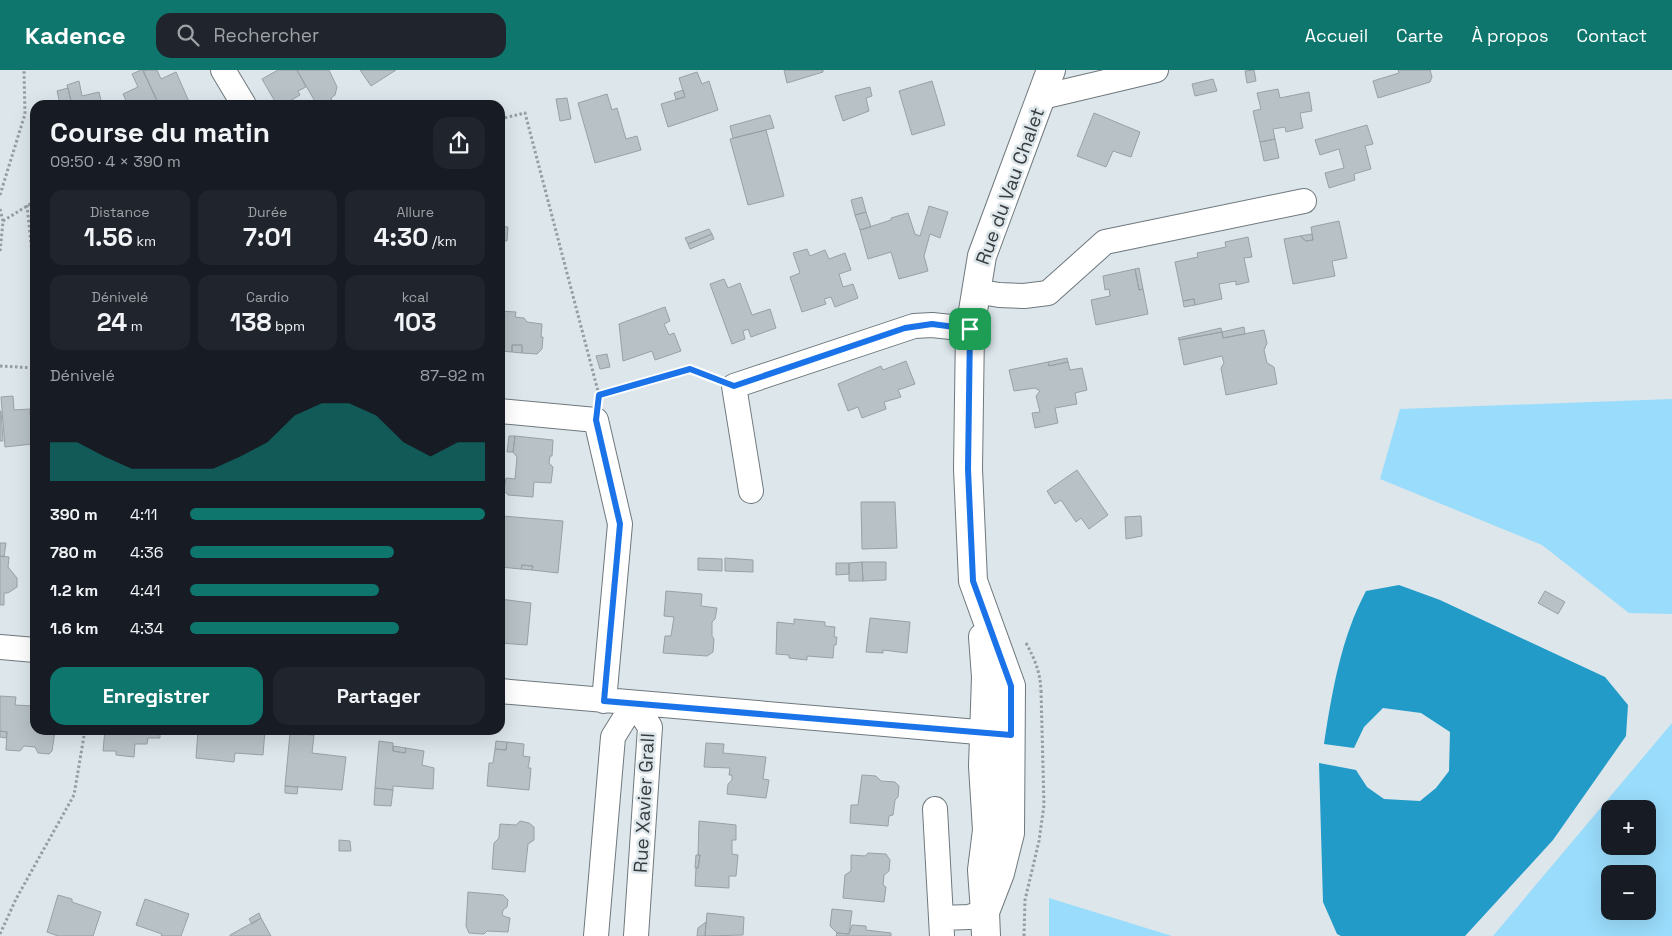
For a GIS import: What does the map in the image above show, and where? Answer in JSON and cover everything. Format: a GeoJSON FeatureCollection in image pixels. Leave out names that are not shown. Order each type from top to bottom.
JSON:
{"type":"FeatureCollection","features":[{"type":"Feature","properties":{"kind":"street"},"geometry":{"type":"LineString","coordinates":[[223,70],[241,100]]}},
{"type":"Feature","properties":{"kind":"street","name":"Rue du Vau Chalet"},"geometry":{"type":"LineString","coordinates":[[935,809],[941,927],[969,917],[986,924],[1010,833],[998,734],[1011,686],[973,581],[968,469],[970,329],[982,256],[1051,70]]}},
{"type":"Feature","properties":{"kind":"street","name":"Rue du Vau Chalet"},"geometry":{"type":"LineString","coordinates":[[1042,96],[1156,70]]}},
{"type":"Feature","properties":{"kind":"street"},"geometry":{"type":"LineString","coordinates":[[975,291],[999,295],[1024,296],[1048,293],[1105,242],[1304,201]]}},
{"type":"Feature","properties":{"kind":"street"},"geometry":{"type":"LineString","coordinates":[[751,490],[734,386],[905,328],[932,324],[970,329]]}},
{"type":"Feature","properties":{"kind":"street"},"geometry":{"type":"LineString","coordinates":[[505,411],[596,420],[620,524],[604,701]]}},
{"type":"Feature","properties":{"kind":"street"},"geometry":{"type":"LineString","coordinates":[[0,647],[30,650]]}},
{"type":"Feature","properties":{"kind":"street"},"geometry":{"type":"LineString","coordinates":[[505,691],[998,734]]}},
{"type":"Feature","properties":{"kind":"street","name":"Rue Xavier Grall"},"geometry":{"type":"LineString","coordinates":[[596,936],[613,737],[634,703],[650,727],[636,936]]}},
{"type":"Feature","properties":{"kind":"path"},"geometry":{"type":"LineString","coordinates":[[0,195],[25,114],[24,70]]}},
{"type":"Feature","properties":{"kind":"path"},"geometry":{"type":"LineString","coordinates":[[505,118],[525,113],[599,395],[596,420]]}},
{"type":"Feature","properties":{"kind":"path"},"geometry":{"type":"LineString","coordinates":[[3,221],[30,204]]}},
{"type":"Feature","properties":{"kind":"path"},"geometry":{"type":"LineString","coordinates":[[27,205],[30,234]]}},
{"type":"Feature","properties":{"kind":"path"},"geometry":{"type":"LineString","coordinates":[[0,209],[3,221],[0,252]]}},
{"type":"Feature","properties":{"kind":"path"},"geometry":{"type":"LineString","coordinates":[[0,366],[30,368]]}},
{"type":"Feature","properties":{"kind":"path"},"geometry":{"type":"LineString","coordinates":[[599,395],[690,369],[734,386]]}},
{"type":"Feature","properties":{"kind":"path"},"geometry":{"type":"LineString","coordinates":[[0,934],[16,899],[74,795],[84,735]]}},
{"type":"Feature","properties":{"kind":"shaded area"},"geometry":{"type":"Polygon","coordinates":[[[1672,399],[1672,614],[1629,613],[1542,545],[1380,479],[1400,409],[1672,399]]]}},
{"type":"Feature","properties":{"kind":"shaded area"},"geometry":{"type":"Polygon","coordinates":[[[1399,585],[1440,600],[1605,677],[1628,705],[1626,736],[1553,840],[1465,936],[1341,936],[1337,934],[1323,902],[1319,763],[1356,770],[1367,787],[1384,799],[1420,801],[1436,788],[1449,771],[1450,732],[1421,713],[1383,708],[1364,727],[1354,748],[1324,744],[1339,666],[1357,609],[1366,591],[1399,585]]]}},
{"type":"Feature","properties":{"kind":"shaded area"},"geometry":{"type":"Polygon","coordinates":[[[1672,723],[1672,936],[1493,936],[1601,807],[1601,855],[1656,855],[1656,800],[1607,800],[1672,723]]]}},
{"type":"Feature","properties":{"kind":"shaded area"},"geometry":{"type":"Polygon","coordinates":[[[1049,898],[1172,936],[1049,936],[1049,898]]]}},
{"type":"Feature","properties":{"kind":"building"},"geometry":{"type":"Polygon","coordinates":[[[143,70],[157,100],[126,100],[123,94],[138,87],[132,74],[143,70]]]}},
{"type":"Feature","properties":{"kind":"building"},"geometry":{"type":"Polygon","coordinates":[[[157,70],[161,79],[176,72],[188,100],[157,100],[143,71],[157,70]]]}},
{"type":"Feature","properties":{"kind":"building"},"geometry":{"type":"Polygon","coordinates":[[[278,70],[297,70],[306,87],[298,91],[300,95],[292,100],[274,100],[262,79],[278,70]]]}},
{"type":"Feature","properties":{"kind":"building"},"geometry":{"type":"Polygon","coordinates":[[[297,70],[329,70],[337,87],[335,95],[331,98],[332,100],[314,100],[297,70]]]}},
{"type":"Feature","properties":{"kind":"building"},"geometry":{"type":"Polygon","coordinates":[[[360,70],[396,70],[371,86],[360,70]]]}},
{"type":"Feature","properties":{"kind":"building"},"geometry":{"type":"Polygon","coordinates":[[[784,70],[823,70],[823,72],[787,83],[784,70]]]}},
{"type":"Feature","properties":{"kind":"building"},"geometry":{"type":"Polygon","coordinates":[[[1254,70],[1256,81],[1247,83],[1245,71],[1254,70]]]}},
{"type":"Feature","properties":{"kind":"building"},"geometry":{"type":"Polygon","coordinates":[[[1398,70],[1430,70],[1432,77],[1430,82],[1378,98],[1373,81],[1399,73],[1398,70]]]}},
{"type":"Feature","properties":{"kind":"building"},"geometry":{"type":"Polygon","coordinates":[[[697,72],[702,84],[709,81],[718,110],[668,127],[661,104],[685,97],[679,78],[697,72]]]}},
{"type":"Feature","properties":{"kind":"building"},"geometry":{"type":"Polygon","coordinates":[[[1213,79],[1217,91],[1195,96],[1192,84],[1213,79]]]}},
{"type":"Feature","properties":{"kind":"building"},"geometry":{"type":"Polygon","coordinates":[[[79,81],[82,96],[99,92],[101,100],[71,100],[67,85],[79,81]]]}},
{"type":"Feature","properties":{"kind":"building"},"geometry":{"type":"Polygon","coordinates":[[[932,81],[945,125],[912,135],[899,91],[932,81]]]}},
{"type":"Feature","properties":{"kind":"building"},"geometry":{"type":"Polygon","coordinates":[[[870,87],[872,96],[866,98],[869,111],[843,121],[835,96],[870,87]]]}},
{"type":"Feature","properties":{"kind":"building"},"geometry":{"type":"Polygon","coordinates":[[[68,88],[71,100],[59,100],[57,91],[68,88]]]}},
{"type":"Feature","properties":{"kind":"building"},"geometry":{"type":"Polygon","coordinates":[[[1278,89],[1280,98],[1309,92],[1312,111],[1300,113],[1303,128],[1286,132],[1285,127],[1273,129],[1275,139],[1260,142],[1253,111],[1261,109],[1257,93],[1278,89]]]}},
{"type":"Feature","properties":{"kind":"building"},"geometry":{"type":"Polygon","coordinates":[[[683,90],[685,97],[676,99],[674,93],[683,90]]]}},
{"type":"Feature","properties":{"kind":"building"},"geometry":{"type":"Polygon","coordinates":[[[607,94],[612,110],[617,108],[626,139],[637,136],[641,150],[595,163],[578,103],[607,94]]]}},
{"type":"Feature","properties":{"kind":"building"},"geometry":{"type":"Polygon","coordinates":[[[567,98],[571,119],[560,121],[556,99],[567,98]]]}},
{"type":"Feature","properties":{"kind":"building"},"geometry":{"type":"Polygon","coordinates":[[[1094,113],[1140,132],[1131,157],[1113,151],[1106,167],[1077,156],[1094,113]]]}},
{"type":"Feature","properties":{"kind":"building"},"geometry":{"type":"Polygon","coordinates":[[[770,115],[774,128],[733,138],[730,126],[770,115]]]}},
{"type":"Feature","properties":{"kind":"building"},"geometry":{"type":"Polygon","coordinates":[[[1367,125],[1373,144],[1365,146],[1371,169],[1354,174],[1355,180],[1329,188],[1325,173],[1344,168],[1339,149],[1320,155],[1315,140],[1367,125]]]}},
{"type":"Feature","properties":{"kind":"building"},"geometry":{"type":"Polygon","coordinates":[[[766,130],[784,196],[748,205],[730,139],[766,130]]]}},
{"type":"Feature","properties":{"kind":"building"},"geometry":{"type":"Polygon","coordinates":[[[1275,139],[1279,158],[1264,161],[1260,142],[1275,139]]]}},
{"type":"Feature","properties":{"kind":"building"},"geometry":{"type":"Polygon","coordinates":[[[862,197],[866,212],[855,215],[851,200],[862,197]]]}},
{"type":"Feature","properties":{"kind":"building"},"geometry":{"type":"Polygon","coordinates":[[[929,206],[948,212],[940,238],[930,234],[924,256],[928,271],[899,279],[891,252],[868,259],[860,230],[908,213],[915,234],[920,236],[929,206]]]}},
{"type":"Feature","properties":{"kind":"building"},"geometry":{"type":"Polygon","coordinates":[[[866,212],[871,227],[860,230],[855,215],[866,212]]]}},
{"type":"Feature","properties":{"kind":"building"},"geometry":{"type":"Polygon","coordinates":[[[1339,221],[1347,258],[1332,261],[1335,276],[1293,284],[1284,239],[1300,236],[1306,241],[1313,240],[1311,227],[1339,221]]]}},
{"type":"Feature","properties":{"kind":"building"},"geometry":{"type":"Polygon","coordinates":[[[505,227],[508,227],[507,241],[505,241],[505,227]]]}},
{"type":"Feature","properties":{"kind":"building"},"geometry":{"type":"Polygon","coordinates":[[[709,229],[712,234],[688,244],[685,238],[709,229]]]}},
{"type":"Feature","properties":{"kind":"building"},"geometry":{"type":"Polygon","coordinates":[[[712,234],[714,239],[690,249],[688,244],[712,234]]]}},
{"type":"Feature","properties":{"kind":"building"},"geometry":{"type":"Polygon","coordinates":[[[1312,234],[1313,240],[1306,241],[1300,236],[1312,234]]]}},
{"type":"Feature","properties":{"kind":"building"},"geometry":{"type":"Polygon","coordinates":[[[1248,237],[1252,257],[1244,258],[1249,282],[1236,285],[1236,281],[1219,284],[1222,299],[1195,305],[1194,299],[1183,301],[1175,262],[1198,257],[1197,253],[1226,247],[1225,242],[1248,237]]]}},
{"type":"Feature","properties":{"kind":"building"},"geometry":{"type":"Polygon","coordinates":[[[807,249],[810,256],[825,250],[829,259],[845,253],[851,270],[839,274],[843,287],[853,284],[858,298],[835,307],[831,297],[824,299],[826,304],[802,312],[790,277],[800,273],[793,253],[807,249]]]}},
{"type":"Feature","properties":{"kind":"building"},"geometry":{"type":"Polygon","coordinates":[[[1139,268],[1143,289],[1139,290],[1135,269],[1139,268]]]}},
{"type":"Feature","properties":{"kind":"building"},"geometry":{"type":"Polygon","coordinates":[[[1135,269],[1139,290],[1143,289],[1148,314],[1096,325],[1091,300],[1110,296],[1109,289],[1105,290],[1103,276],[1135,269]]]}},
{"type":"Feature","properties":{"kind":"building"},"geometry":{"type":"Polygon","coordinates":[[[724,279],[728,288],[740,283],[752,315],[770,309],[776,328],[751,337],[748,329],[743,331],[745,339],[732,344],[710,284],[724,279]]]}},
{"type":"Feature","properties":{"kind":"building"},"geometry":{"type":"Polygon","coordinates":[[[1194,299],[1195,305],[1184,307],[1183,301],[1194,299]]]}},
{"type":"Feature","properties":{"kind":"building"},"geometry":{"type":"Polygon","coordinates":[[[665,307],[670,321],[664,324],[669,335],[674,333],[681,351],[655,360],[652,351],[623,361],[619,324],[665,307]]]}},
{"type":"Feature","properties":{"kind":"building"},"geometry":{"type":"Polygon","coordinates":[[[505,311],[516,312],[515,317],[524,318],[527,322],[542,324],[542,349],[537,354],[522,353],[522,345],[512,345],[512,352],[505,351],[505,311]]]}},
{"type":"Feature","properties":{"kind":"building"},"geometry":{"type":"Polygon","coordinates":[[[1244,327],[1245,334],[1223,338],[1222,332],[1244,327]]]}},
{"type":"Feature","properties":{"kind":"building"},"geometry":{"type":"Polygon","coordinates":[[[1221,328],[1222,332],[1179,340],[1178,338],[1221,328]]]}},
{"type":"Feature","properties":{"kind":"building"},"geometry":{"type":"Polygon","coordinates":[[[1264,330],[1267,343],[1264,350],[1267,363],[1274,367],[1277,384],[1226,395],[1221,368],[1224,363],[1222,356],[1184,365],[1179,340],[1222,332],[1223,338],[1264,330]]]}},
{"type":"Feature","properties":{"kind":"building"},"geometry":{"type":"Polygon","coordinates":[[[512,345],[522,345],[522,353],[512,352],[512,345]]]}},
{"type":"Feature","properties":{"kind":"building"},"geometry":{"type":"Polygon","coordinates":[[[607,354],[610,367],[600,369],[596,356],[607,354]]]}},
{"type":"Feature","properties":{"kind":"building"},"geometry":{"type":"Polygon","coordinates":[[[1067,358],[1068,362],[1049,366],[1048,362],[1067,358]]]}},
{"type":"Feature","properties":{"kind":"building"},"geometry":{"type":"Polygon","coordinates":[[[906,361],[915,384],[898,390],[901,397],[884,402],[886,409],[862,418],[858,407],[848,411],[838,384],[881,366],[883,370],[906,361]]]}},
{"type":"Feature","properties":{"kind":"building"},"geometry":{"type":"Polygon","coordinates":[[[1048,362],[1049,366],[1068,362],[1070,370],[1082,368],[1087,390],[1075,393],[1077,404],[1055,408],[1058,423],[1035,428],[1032,413],[1040,412],[1036,396],[1040,391],[1035,388],[1014,391],[1009,370],[1048,362]]]}},
{"type":"Feature","properties":{"kind":"building"},"geometry":{"type":"Polygon","coordinates":[[[13,396],[14,410],[30,409],[30,444],[5,447],[1,397],[13,396]]]}},
{"type":"Feature","properties":{"kind":"building"},"geometry":{"type":"Polygon","coordinates":[[[1,411],[3,441],[0,441],[1,411]]]}},
{"type":"Feature","properties":{"kind":"building"},"geometry":{"type":"Polygon","coordinates":[[[509,436],[515,436],[513,452],[507,452],[509,436]]]}},
{"type":"Feature","properties":{"kind":"building"},"geometry":{"type":"Polygon","coordinates":[[[515,436],[553,440],[552,456],[550,456],[549,463],[553,467],[551,483],[534,482],[533,497],[508,495],[505,492],[506,478],[515,479],[517,457],[513,452],[515,436]]]}},
{"type":"Feature","properties":{"kind":"building"},"geometry":{"type":"Polygon","coordinates":[[[1077,470],[1108,515],[1089,529],[1081,518],[1076,522],[1061,500],[1055,504],[1047,491],[1077,470]]]}},
{"type":"Feature","properties":{"kind":"building"},"geometry":{"type":"Polygon","coordinates":[[[861,502],[895,502],[897,548],[862,549],[861,502]]]}},
{"type":"Feature","properties":{"kind":"building"},"geometry":{"type":"Polygon","coordinates":[[[505,516],[563,521],[558,573],[532,570],[533,566],[522,565],[521,569],[505,567],[505,516]]]}},
{"type":"Feature","properties":{"kind":"building"},"geometry":{"type":"Polygon","coordinates":[[[1141,516],[1142,536],[1126,539],[1125,517],[1141,516]]]}},
{"type":"Feature","properties":{"kind":"building"},"geometry":{"type":"Polygon","coordinates":[[[0,543],[6,543],[4,557],[0,556],[0,543]]]}},
{"type":"Feature","properties":{"kind":"building"},"geometry":{"type":"Polygon","coordinates":[[[0,556],[9,557],[8,567],[17,578],[17,587],[8,593],[4,593],[4,605],[0,605],[0,556]]]}},
{"type":"Feature","properties":{"kind":"building"},"geometry":{"type":"Polygon","coordinates":[[[698,558],[722,559],[722,571],[698,570],[698,558]]]}},
{"type":"Feature","properties":{"kind":"building"},"geometry":{"type":"Polygon","coordinates":[[[725,558],[753,560],[753,572],[725,571],[725,558]]]}},
{"type":"Feature","properties":{"kind":"building"},"geometry":{"type":"Polygon","coordinates":[[[862,562],[863,581],[849,581],[849,563],[862,562]]]}},
{"type":"Feature","properties":{"kind":"building"},"geometry":{"type":"Polygon","coordinates":[[[862,562],[886,562],[886,580],[863,581],[862,562]]]}},
{"type":"Feature","properties":{"kind":"building"},"geometry":{"type":"Polygon","coordinates":[[[836,563],[849,563],[849,574],[836,575],[836,563]]]}},
{"type":"Feature","properties":{"kind":"building"},"geometry":{"type":"Polygon","coordinates":[[[522,565],[533,566],[532,570],[521,569],[522,565]]]}},
{"type":"Feature","properties":{"kind":"building"},"geometry":{"type":"Polygon","coordinates":[[[666,591],[702,594],[701,606],[717,608],[715,619],[712,622],[713,652],[707,656],[663,653],[665,636],[671,636],[674,617],[664,616],[666,591]]]}},
{"type":"Feature","properties":{"kind":"building"},"geometry":{"type":"Polygon","coordinates":[[[1545,591],[1565,602],[1558,614],[1538,603],[1545,591]]]}},
{"type":"Feature","properties":{"kind":"building"},"geometry":{"type":"Polygon","coordinates":[[[505,600],[531,603],[527,645],[505,643],[505,600]]]}},
{"type":"Feature","properties":{"kind":"building"},"geometry":{"type":"Polygon","coordinates":[[[870,618],[910,622],[907,653],[883,650],[883,653],[866,652],[870,618]]]}},
{"type":"Feature","properties":{"kind":"building"},"geometry":{"type":"Polygon","coordinates":[[[794,619],[825,622],[825,626],[835,627],[834,637],[837,637],[833,658],[807,656],[807,660],[776,654],[777,622],[794,624],[794,619]]]}},
{"type":"Feature","properties":{"kind":"building"},"geometry":{"type":"Polygon","coordinates":[[[0,696],[16,697],[15,705],[30,706],[30,735],[54,735],[52,751],[49,754],[38,753],[35,747],[24,746],[20,751],[6,750],[7,732],[0,731],[0,696]]]}},
{"type":"Feature","properties":{"kind":"building"},"geometry":{"type":"Polygon","coordinates":[[[0,731],[7,732],[6,738],[0,737],[0,731]]]}},
{"type":"Feature","properties":{"kind":"building"},"geometry":{"type":"Polygon","coordinates":[[[105,735],[160,735],[160,738],[148,738],[147,744],[135,744],[134,757],[116,755],[116,751],[103,751],[105,735]]]}},
{"type":"Feature","properties":{"kind":"building"},"geometry":{"type":"Polygon","coordinates":[[[198,735],[265,735],[263,755],[235,753],[234,762],[196,758],[198,735]]]}},
{"type":"Feature","properties":{"kind":"building"},"geometry":{"type":"Polygon","coordinates":[[[290,735],[314,735],[312,753],[346,757],[342,790],[285,786],[290,735]]]}},
{"type":"Feature","properties":{"kind":"building"},"geometry":{"type":"Polygon","coordinates":[[[379,741],[393,743],[393,751],[405,753],[406,748],[424,751],[422,765],[434,768],[433,789],[393,786],[393,790],[375,788],[379,741]]]}},
{"type":"Feature","properties":{"kind":"building"},"geometry":{"type":"Polygon","coordinates":[[[496,741],[507,742],[506,750],[495,749],[496,741]]]}},
{"type":"Feature","properties":{"kind":"building"},"geometry":{"type":"Polygon","coordinates":[[[507,742],[524,744],[523,756],[530,757],[528,768],[531,768],[529,790],[487,786],[489,763],[493,763],[495,749],[506,750],[507,742]]]}},
{"type":"Feature","properties":{"kind":"building"},"geometry":{"type":"Polygon","coordinates":[[[706,743],[724,744],[723,753],[766,757],[763,779],[769,780],[766,798],[727,794],[728,784],[732,780],[732,775],[729,775],[730,768],[704,767],[706,743]]]}},
{"type":"Feature","properties":{"kind":"building"},"geometry":{"type":"Polygon","coordinates":[[[393,746],[406,748],[405,753],[393,751],[393,746]]]}},
{"type":"Feature","properties":{"kind":"building"},"geometry":{"type":"Polygon","coordinates":[[[862,775],[876,776],[881,781],[895,782],[899,786],[898,797],[895,800],[893,815],[889,816],[888,826],[850,823],[851,805],[858,805],[862,775]]]}},
{"type":"Feature","properties":{"kind":"building"},"geometry":{"type":"Polygon","coordinates":[[[285,786],[298,787],[297,794],[285,793],[285,786]]]}},
{"type":"Feature","properties":{"kind":"building"},"geometry":{"type":"Polygon","coordinates":[[[375,788],[393,790],[391,806],[374,805],[375,788]]]}},
{"type":"Feature","properties":{"kind":"building"},"geometry":{"type":"Polygon","coordinates":[[[520,821],[529,823],[534,827],[534,840],[528,844],[525,872],[492,869],[494,843],[499,838],[500,824],[516,825],[520,821]]]}},
{"type":"Feature","properties":{"kind":"building"},"geometry":{"type":"Polygon","coordinates":[[[699,821],[736,825],[736,840],[732,840],[732,854],[738,855],[736,876],[729,876],[729,888],[695,886],[696,868],[698,868],[700,855],[698,855],[699,821]]]}},
{"type":"Feature","properties":{"kind":"building"},"geometry":{"type":"Polygon","coordinates":[[[339,840],[350,841],[351,851],[339,851],[339,840]]]}},
{"type":"Feature","properties":{"kind":"building"},"geometry":{"type":"Polygon","coordinates":[[[868,853],[886,854],[890,860],[889,871],[884,875],[883,885],[886,887],[884,902],[843,898],[845,875],[851,871],[851,855],[865,856],[868,853]]]}},
{"type":"Feature","properties":{"kind":"building"},"geometry":{"type":"Polygon","coordinates":[[[696,855],[700,855],[698,868],[695,868],[696,855]]]}},
{"type":"Feature","properties":{"kind":"building"},"geometry":{"type":"Polygon","coordinates":[[[468,892],[503,895],[508,900],[507,907],[503,910],[502,915],[510,918],[508,932],[487,931],[484,934],[469,933],[466,926],[468,892]]]}},
{"type":"Feature","properties":{"kind":"building"},"geometry":{"type":"Polygon","coordinates":[[[58,895],[101,912],[93,936],[58,936],[47,932],[58,895]]]}},
{"type":"Feature","properties":{"kind":"building"},"geometry":{"type":"Polygon","coordinates":[[[145,899],[189,914],[181,936],[161,936],[162,934],[136,925],[145,899]]]}},
{"type":"Feature","properties":{"kind":"building"},"geometry":{"type":"Polygon","coordinates":[[[832,909],[852,911],[849,934],[837,933],[830,926],[832,909]]]}},
{"type":"Feature","properties":{"kind":"building"},"geometry":{"type":"Polygon","coordinates":[[[259,913],[261,918],[252,924],[249,919],[259,913]]]}},
{"type":"Feature","properties":{"kind":"building"},"geometry":{"type":"Polygon","coordinates":[[[707,913],[744,917],[743,935],[705,936],[707,913]]]}},
{"type":"Feature","properties":{"kind":"building"},"geometry":{"type":"Polygon","coordinates":[[[261,918],[271,936],[230,936],[230,935],[261,918]]]}},
{"type":"Feature","properties":{"kind":"building"},"geometry":{"type":"Polygon","coordinates":[[[706,922],[705,936],[697,936],[698,928],[706,922]]]}},
{"type":"Feature","properties":{"kind":"building"},"geometry":{"type":"Polygon","coordinates":[[[852,925],[866,926],[866,930],[891,933],[891,936],[836,936],[837,933],[849,934],[852,925]]]}},
{"type":"Feature","properties":{"kind":"route"},"geometry":{"type":"LineString","coordinates":[[932,324],[970,329],[968,469],[973,581],[1011,686],[1011,735],[604,701],[620,524],[596,420],[599,395],[690,369],[734,386],[905,328],[932,324]]}}]}
